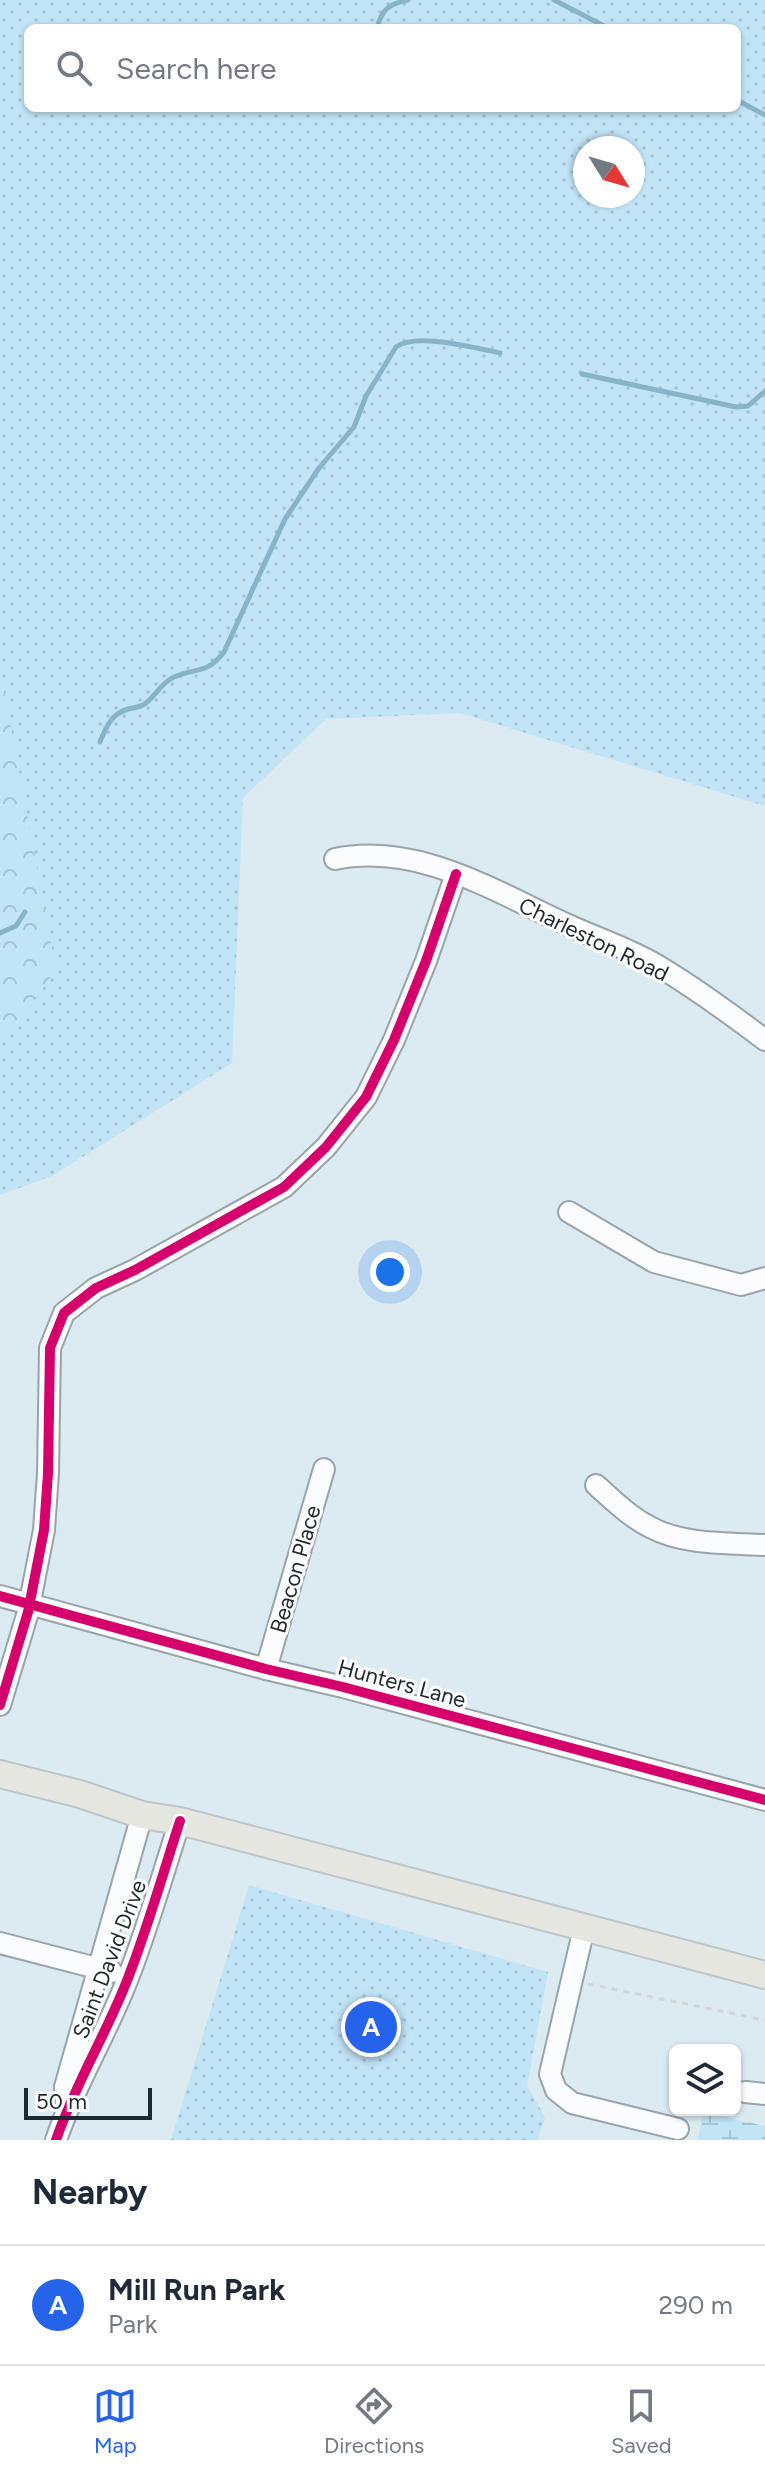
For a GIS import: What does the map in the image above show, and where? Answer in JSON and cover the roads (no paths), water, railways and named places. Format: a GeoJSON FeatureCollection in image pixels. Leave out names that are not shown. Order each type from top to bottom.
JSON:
{"type":"FeatureCollection","features":[{"type":"Feature","properties":{"kind":"main road"},"geometry":{"type":"LineString","coordinates":[[0,1774],[80,1794],[142,1815],[180,1821],[765,1975]]}},
{"type":"Feature","properties":{"kind":"street","name":"Charleston Road"},"geometry":{"type":"LineString","coordinates":[[335,859],[359,855],[394,856],[456,874],[658,966],[765,1039]]}},
{"type":"Feature","properties":{"kind":"street"},"geometry":{"type":"LineString","coordinates":[[0,1705],[39,1558],[47,1502],[50,1348],[64,1313],[96,1288],[284,1187],[326,1147],[366,1097],[394,1040],[456,874]]}},
{"type":"Feature","properties":{"kind":"street"},"geometry":{"type":"LineString","coordinates":[[569,1212],[654,1262],[741,1285],[765,1278]]}},
{"type":"Feature","properties":{"kind":"street","name":"Beacon Place"},"geometry":{"type":"LineString","coordinates":[[266,1669],[324,1469]]}},
{"type":"Feature","properties":{"kind":"street"},"geometry":{"type":"LineString","coordinates":[[596,1485],[620,1507],[655,1530],[704,1541],[765,1545]]}},
{"type":"Feature","properties":{"kind":"street","name":"Hunters Lane"},"geometry":{"type":"LineString","coordinates":[[0,1596],[765,1800]]}},
{"type":"Feature","properties":{"kind":"street","name":"Saint David Drive"},"geometry":{"type":"LineString","coordinates":[[67,2108],[65,2087],[142,1815]]}},
{"type":"Feature","properties":{"kind":"street","name":"Saint David Drive"},"geometry":{"type":"LineString","coordinates":[[67,2108],[128,1977],[180,1821]]}},
{"type":"Feature","properties":{"kind":"street"},"geometry":{"type":"LineString","coordinates":[[584,1928],[550,2074],[556,2090],[572,2103],[678,2129]]}},
{"type":"Feature","properties":{"kind":"street"},"geometry":{"type":"LineString","coordinates":[[0,1943],[128,1977]]}},
{"type":"Feature","properties":{"kind":"street"},"geometry":{"type":"LineString","coordinates":[[56,2140],[67,2108]]}},
{"type":"Feature","properties":{"kind":"waterway"},"geometry":{"type":"LineString","coordinates":[[378,24],[387,8],[408,0]]}},
{"type":"Feature","properties":{"kind":"waterway"},"geometry":{"type":"LineString","coordinates":[[554,0],[600,24]]}},
{"type":"Feature","properties":{"kind":"waterway"},"geometry":{"type":"LineString","coordinates":[[741,102],[765,115]]}},
{"type":"Feature","properties":{"kind":"waterway"},"geometry":{"type":"LineString","coordinates":[[100,742],[117,714],[144,705],[170,679],[206,667],[224,652],[285,519],[319,468],[354,427],[366,396],[396,347],[405,343],[431,341],[500,353]]}},
{"type":"Feature","properties":{"kind":"waterway"},"geometry":{"type":"LineString","coordinates":[[582,374],[736,407],[748,406],[765,391]]}},
{"type":"Feature","properties":{"kind":"waterway"},"geometry":{"type":"LineString","coordinates":[[0,933],[16,926],[25,912]]}},
{"type":"Feature","properties":{"kind":"place","name":"Mill Run Park"},"geometry":{"type":"Point","coordinates":[371,2027]}}]}
